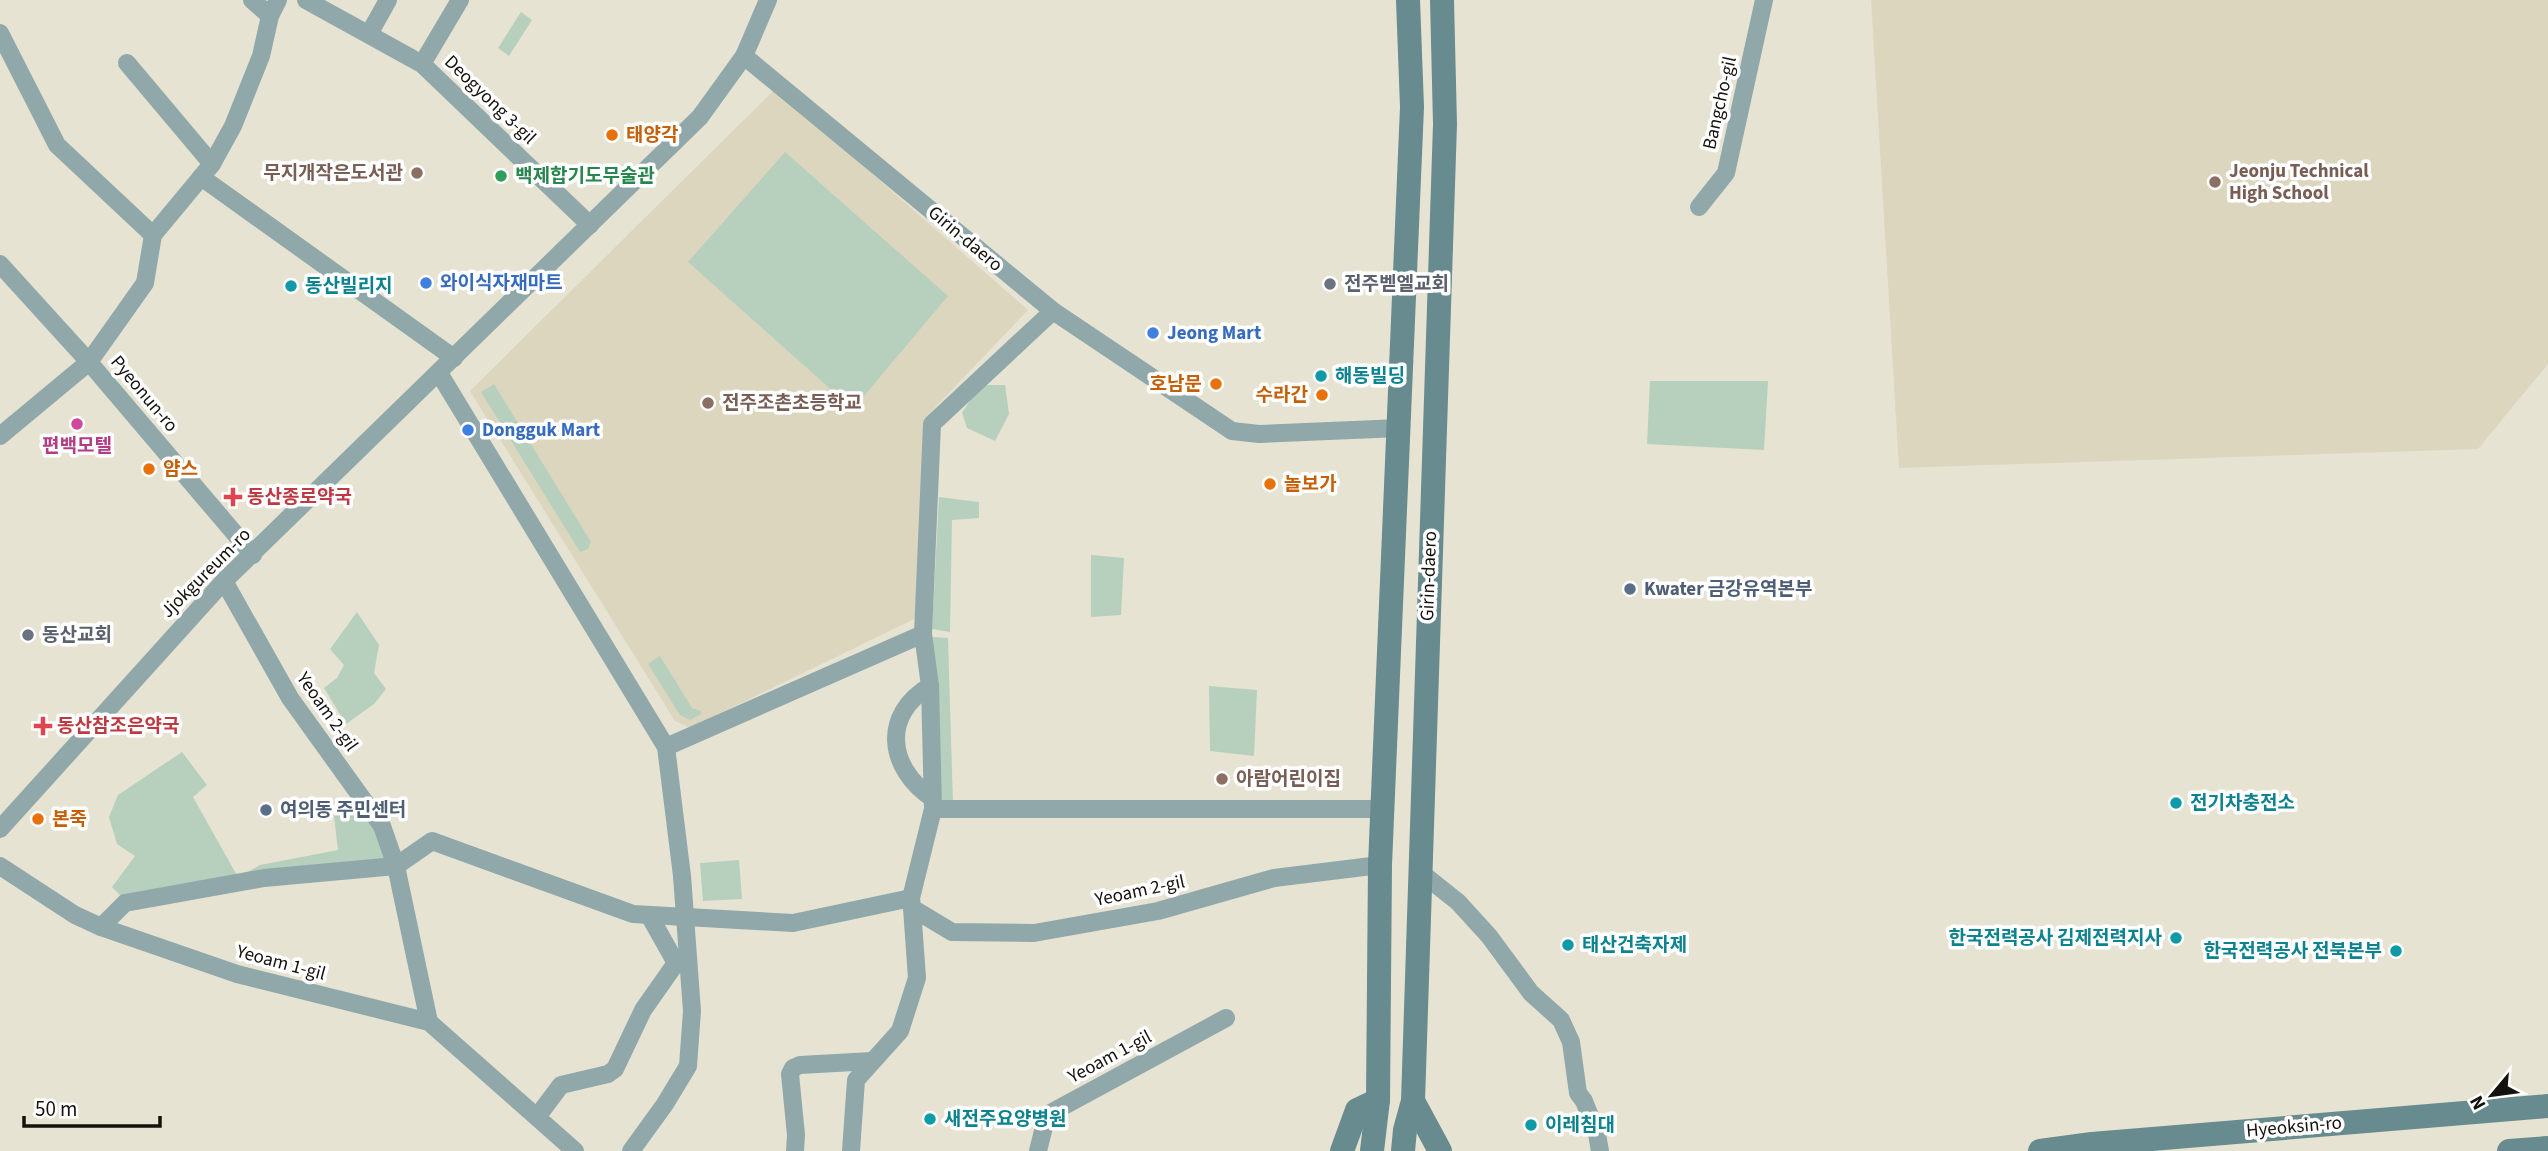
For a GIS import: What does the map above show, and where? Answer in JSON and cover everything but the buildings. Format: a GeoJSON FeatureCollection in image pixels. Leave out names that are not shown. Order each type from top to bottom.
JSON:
{"type":"FeatureCollection","features":[{"type":"Feature","properties":{"kind":"street"},"geometry":{"type":"LineString","coordinates":[[0,436],[89,362],[145,283],[153,235],[206,170],[233,126],[261,56],[274,8],[252,0]]}},
{"type":"Feature","properties":{"kind":"street","name":"Deogyong 3-gil"},"geometry":{"type":"LineString","coordinates":[[306,0],[422,65],[590,225]]}},
{"type":"Feature","properties":{"kind":"street"},"geometry":{"type":"LineString","coordinates":[[369,34],[388,0]]}},
{"type":"Feature","properties":{"kind":"street","name":"Deogyong 3-gil"},"geometry":{"type":"LineString","coordinates":[[422,65],[460,0]]}},
{"type":"Feature","properties":{"kind":"street","name":"Jjokgureum-ro"},"geometry":{"type":"LineString","coordinates":[[0,829],[224,581],[700,117],[744,56],[768,0]]}},
{"type":"Feature","properties":{"kind":"street","name":"Girin-daero"},"geometry":{"type":"LineString","coordinates":[[1372,1151],[1378,1100],[1380,865],[1412,107],[1408,0]]}},
{"type":"Feature","properties":{"kind":"street","name":"Girin-daero"},"geometry":{"type":"LineString","coordinates":[[1403,1151],[1405,1130],[1413,1101],[1446,124],[1442,0]]}},
{"type":"Feature","properties":{"kind":"street","name":"Bangcho-gil"},"geometry":{"type":"LineString","coordinates":[[1699,207],[1726,173],[1764,0]]}},
{"type":"Feature","properties":{"kind":"street"},"geometry":{"type":"LineString","coordinates":[[0,33],[57,145],[153,235]]}},
{"type":"Feature","properties":{"kind":"street","name":"Girin-daero"},"geometry":{"type":"LineString","coordinates":[[744,56],[1053,311],[1232,431],[1259,434],[1399,428]]}},
{"type":"Feature","properties":{"kind":"street"},"geometry":{"type":"LineString","coordinates":[[127,63],[206,170],[277,232],[453,358]]}},
{"type":"Feature","properties":{"kind":"street","name":"Pyeonun-ro"},"geometry":{"type":"LineString","coordinates":[[0,264],[89,362],[253,555]]}},
{"type":"Feature","properties":{"kind":"street"},"geometry":{"type":"LineString","coordinates":[[851,1151],[856,1080],[900,1031],[917,978],[911,903],[932,803],[930,686],[923,634],[932,424],[1053,311]]}},
{"type":"Feature","properties":{"kind":"street"},"geometry":{"type":"LineString","coordinates":[[439,373],[666,747],[685,916],[692,1011],[688,1066],[631,1151]]}},
{"type":"Feature","properties":{"kind":"street","name":"Yeoam 2-gil"},"geometry":{"type":"LineString","coordinates":[[224,581],[290,698],[382,826],[396,866],[429,1022]]}},
{"type":"Feature","properties":{"kind":"street"},"geometry":{"type":"LineString","coordinates":[[666,747],[923,634]]}},
{"type":"Feature","properties":{"kind":"street"},"geometry":{"type":"LineString","coordinates":[[930,686],[919,692],[903,709],[895,734],[900,759],[906,772],[932,803],[1382,809]]}},
{"type":"Feature","properties":{"kind":"street"},"geometry":{"type":"LineString","coordinates":[[101,927],[125,902],[264,878],[396,866],[432,841],[633,914],[793,923],[911,903]]}},
{"type":"Feature","properties":{"kind":"street","name":"Yeoam 2-gil"},"geometry":{"type":"LineString","coordinates":[[911,903],[952,932],[1034,933],[1158,911],[1274,878],[1380,865]]}},
{"type":"Feature","properties":{"kind":"street","name":"Yeoam 1-gil"},"geometry":{"type":"LineString","coordinates":[[0,866],[75,915],[101,927],[237,974],[429,1022],[575,1151]]}},
{"type":"Feature","properties":{"kind":"street"},"geometry":{"type":"LineString","coordinates":[[1419,871],[1458,902],[1489,936],[1531,993],[1561,1020],[1571,1042],[1578,1093],[1597,1133],[1600,1151]]}},
{"type":"Feature","properties":{"kind":"street"},"geometry":{"type":"LineString","coordinates":[[537,1117],[561,1085],[608,1074],[615,1069],[643,1010],[676,964],[649,915]]}},
{"type":"Feature","properties":{"kind":"street","name":"Yeoam 1-gil"},"geometry":{"type":"LineString","coordinates":[[1038,1151],[1047,1115],[1226,1018]]}},
{"type":"Feature","properties":{"kind":"street"},"geometry":{"type":"LineString","coordinates":[[795,1151],[790,1074],[793,1068],[800,1065],[872,1061]]}},
{"type":"Feature","properties":{"kind":"street"},"geometry":{"type":"LineString","coordinates":[[1342,1151],[1357,1110],[1378,1100]]}},
{"type":"Feature","properties":{"kind":"street"},"geometry":{"type":"LineString","coordinates":[[1413,1101],[1440,1151]]}},
{"type":"Feature","properties":{"kind":"street","name":"Hyeoksin-ro"},"geometry":{"type":"LineString","coordinates":[[2040,1151],[2106,1143],[2548,1106]]}},
{"type":"Feature","properties":{"kind":"street"},"geometry":{"type":"LineString","coordinates":[[2509,1151],[2548,1148]]}},
{"type":"Feature","properties":{"kind":"shaded area","name":"Jeonju Technical High School"},"geometry":{"type":"Polygon","coordinates":[[[1871,0],[2548,0],[2548,364],[2478,449],[1899,468],[1871,0]]]}},
{"type":"Feature","properties":{"kind":"shaded area","name":"전주조촌초등학교"},"geometry":{"type":"Polygon","coordinates":[[[775,89],[1028,310],[928,415],[919,606],[914,619],[690,728],[675,721],[470,391],[775,89]]]}},
{"type":"Feature","properties":{"kind":"green space"},"geometry":{"type":"Polygon","coordinates":[[[521,12],[532,20],[509,56],[498,48],[521,12]]]}},
{"type":"Feature","properties":{"kind":"green space"},"geometry":{"type":"Polygon","coordinates":[[[785,152],[948,296],[853,409],[688,262],[785,152]]]}},
{"type":"Feature","properties":{"kind":"green space"},"geometry":{"type":"Polygon","coordinates":[[[1650,381],[1768,381],[1764,450],[1647,444],[1650,381]]]}},
{"type":"Feature","properties":{"kind":"green space"},"geometry":{"type":"Polygon","coordinates":[[[494,384],[591,542],[588,549],[580,552],[481,392],[494,384]]]}},
{"type":"Feature","properties":{"kind":"green space"},"geometry":{"type":"Polygon","coordinates":[[[980,385],[1005,385],[1009,414],[995,441],[967,428],[962,413],[980,385]]]}},
{"type":"Feature","properties":{"kind":"green space"},"geometry":{"type":"Polygon","coordinates":[[[939,497],[979,502],[979,518],[952,520],[950,632],[932,629],[939,497]]]}},
{"type":"Feature","properties":{"kind":"green space"},"geometry":{"type":"Polygon","coordinates":[[[1091,555],[1124,558],[1121,615],[1091,617],[1091,555]]]}},
{"type":"Feature","properties":{"kind":"green space"},"geometry":{"type":"Polygon","coordinates":[[[357,612],[379,645],[374,673],[386,689],[374,704],[346,724],[324,688],[337,678],[344,665],[330,649],[357,612]]]}},
{"type":"Feature","properties":{"kind":"green space"},"geometry":{"type":"Polygon","coordinates":[[[932,637],[948,638],[953,804],[936,805],[932,637]]]}},
{"type":"Feature","properties":{"kind":"green space"},"geometry":{"type":"Polygon","coordinates":[[[660,656],[692,708],[701,711],[701,714],[690,720],[680,715],[648,664],[660,656]]]}},
{"type":"Feature","properties":{"kind":"green space"},"geometry":{"type":"Polygon","coordinates":[[[1209,686],[1257,690],[1254,756],[1210,751],[1209,686]]]}},
{"type":"Feature","properties":{"kind":"green space"},"geometry":{"type":"Polygon","coordinates":[[[182,752],[207,785],[193,797],[239,879],[124,899],[112,887],[135,856],[117,844],[109,817],[118,795],[182,752]]]}},
{"type":"Feature","properties":{"kind":"green space"},"geometry":{"type":"Polygon","coordinates":[[[364,806],[393,863],[241,876],[260,865],[338,850],[334,816],[364,806]]]}},
{"type":"Feature","properties":{"kind":"green space"},"geometry":{"type":"Polygon","coordinates":[[[739,860],[742,899],[703,901],[700,863],[739,860]]]}},
{"type":"Feature","properties":{"kind":"place","name":"태양각"},"geometry":{"type":"Point","coordinates":[612,135]}},
{"type":"Feature","properties":{"kind":"place","name":"무지개작은도서관"},"geometry":{"type":"Point","coordinates":[417,173]}},
{"type":"Feature","properties":{"kind":"place","name":"백제합기도무술관"},"geometry":{"type":"Point","coordinates":[501,176]}},
{"type":"Feature","properties":{"kind":"place","name":"Jeonju Technical High School"},"geometry":{"type":"Point","coordinates":[2215,182]}},
{"type":"Feature","properties":{"kind":"place","name":"와이식자재마트"},"geometry":{"type":"Point","coordinates":[426,283]}},
{"type":"Feature","properties":{"kind":"place","name":"전주벧엘교회"},"geometry":{"type":"Point","coordinates":[1330,284]}},
{"type":"Feature","properties":{"kind":"place","name":"동산빌리지"},"geometry":{"type":"Point","coordinates":[291,286]}},
{"type":"Feature","properties":{"kind":"place","name":"Jeong Mart"},"geometry":{"type":"Point","coordinates":[1153,333]}},
{"type":"Feature","properties":{"kind":"place","name":"해동빌딩"},"geometry":{"type":"Point","coordinates":[1321,376]}},
{"type":"Feature","properties":{"kind":"place","name":"호남문"},"geometry":{"type":"Point","coordinates":[1216,384]}},
{"type":"Feature","properties":{"kind":"place","name":"수라간"},"geometry":{"type":"Point","coordinates":[1322,395]}},
{"type":"Feature","properties":{"kind":"place","name":"전주조촌초등학교"},"geometry":{"type":"Point","coordinates":[708,403]}},
{"type":"Feature","properties":{"kind":"place","name":"편백모텔"},"geometry":{"type":"Point","coordinates":[77,424]}},
{"type":"Feature","properties":{"kind":"place","name":"Dongguk Mart"},"geometry":{"type":"Point","coordinates":[468,430]}},
{"type":"Feature","properties":{"kind":"place","name":"얌스"},"geometry":{"type":"Point","coordinates":[149,469]}},
{"type":"Feature","properties":{"kind":"place","name":"놀보가"},"geometry":{"type":"Point","coordinates":[1270,484]}},
{"type":"Feature","properties":{"kind":"place","name":"동산종로약국"},"geometry":{"type":"Point","coordinates":[233,497]}},
{"type":"Feature","properties":{"kind":"place","name":"Kwater 금강유역본부"},"geometry":{"type":"Point","coordinates":[1630,589]}},
{"type":"Feature","properties":{"kind":"place","name":"동산교회"},"geometry":{"type":"Point","coordinates":[28,635]}},
{"type":"Feature","properties":{"kind":"place","name":"동산참조은약국"},"geometry":{"type":"Point","coordinates":[43,726]}},
{"type":"Feature","properties":{"kind":"place","name":"아람어린이집"},"geometry":{"type":"Point","coordinates":[1222,779]}},
{"type":"Feature","properties":{"kind":"place","name":"전기차충전소"},"geometry":{"type":"Point","coordinates":[2176,803]}},
{"type":"Feature","properties":{"kind":"place","name":"여의동 주민센터"},"geometry":{"type":"Point","coordinates":[266,810]}},
{"type":"Feature","properties":{"kind":"place","name":"본죽"},"geometry":{"type":"Point","coordinates":[38,819]}},
{"type":"Feature","properties":{"kind":"place","name":"한국전력공사 김제전력지사"},"geometry":{"type":"Point","coordinates":[2176,938]}},
{"type":"Feature","properties":{"kind":"place","name":"태산건축자제"},"geometry":{"type":"Point","coordinates":[1568,945]}},
{"type":"Feature","properties":{"kind":"place","name":"한국전력공사 전북본부"},"geometry":{"type":"Point","coordinates":[2396,951]}},
{"type":"Feature","properties":{"kind":"place","name":"새전주요양병원"},"geometry":{"type":"Point","coordinates":[930,1119]}},
{"type":"Feature","properties":{"kind":"place","name":"이레침대"},"geometry":{"type":"Point","coordinates":[1531,1125]}}]}
